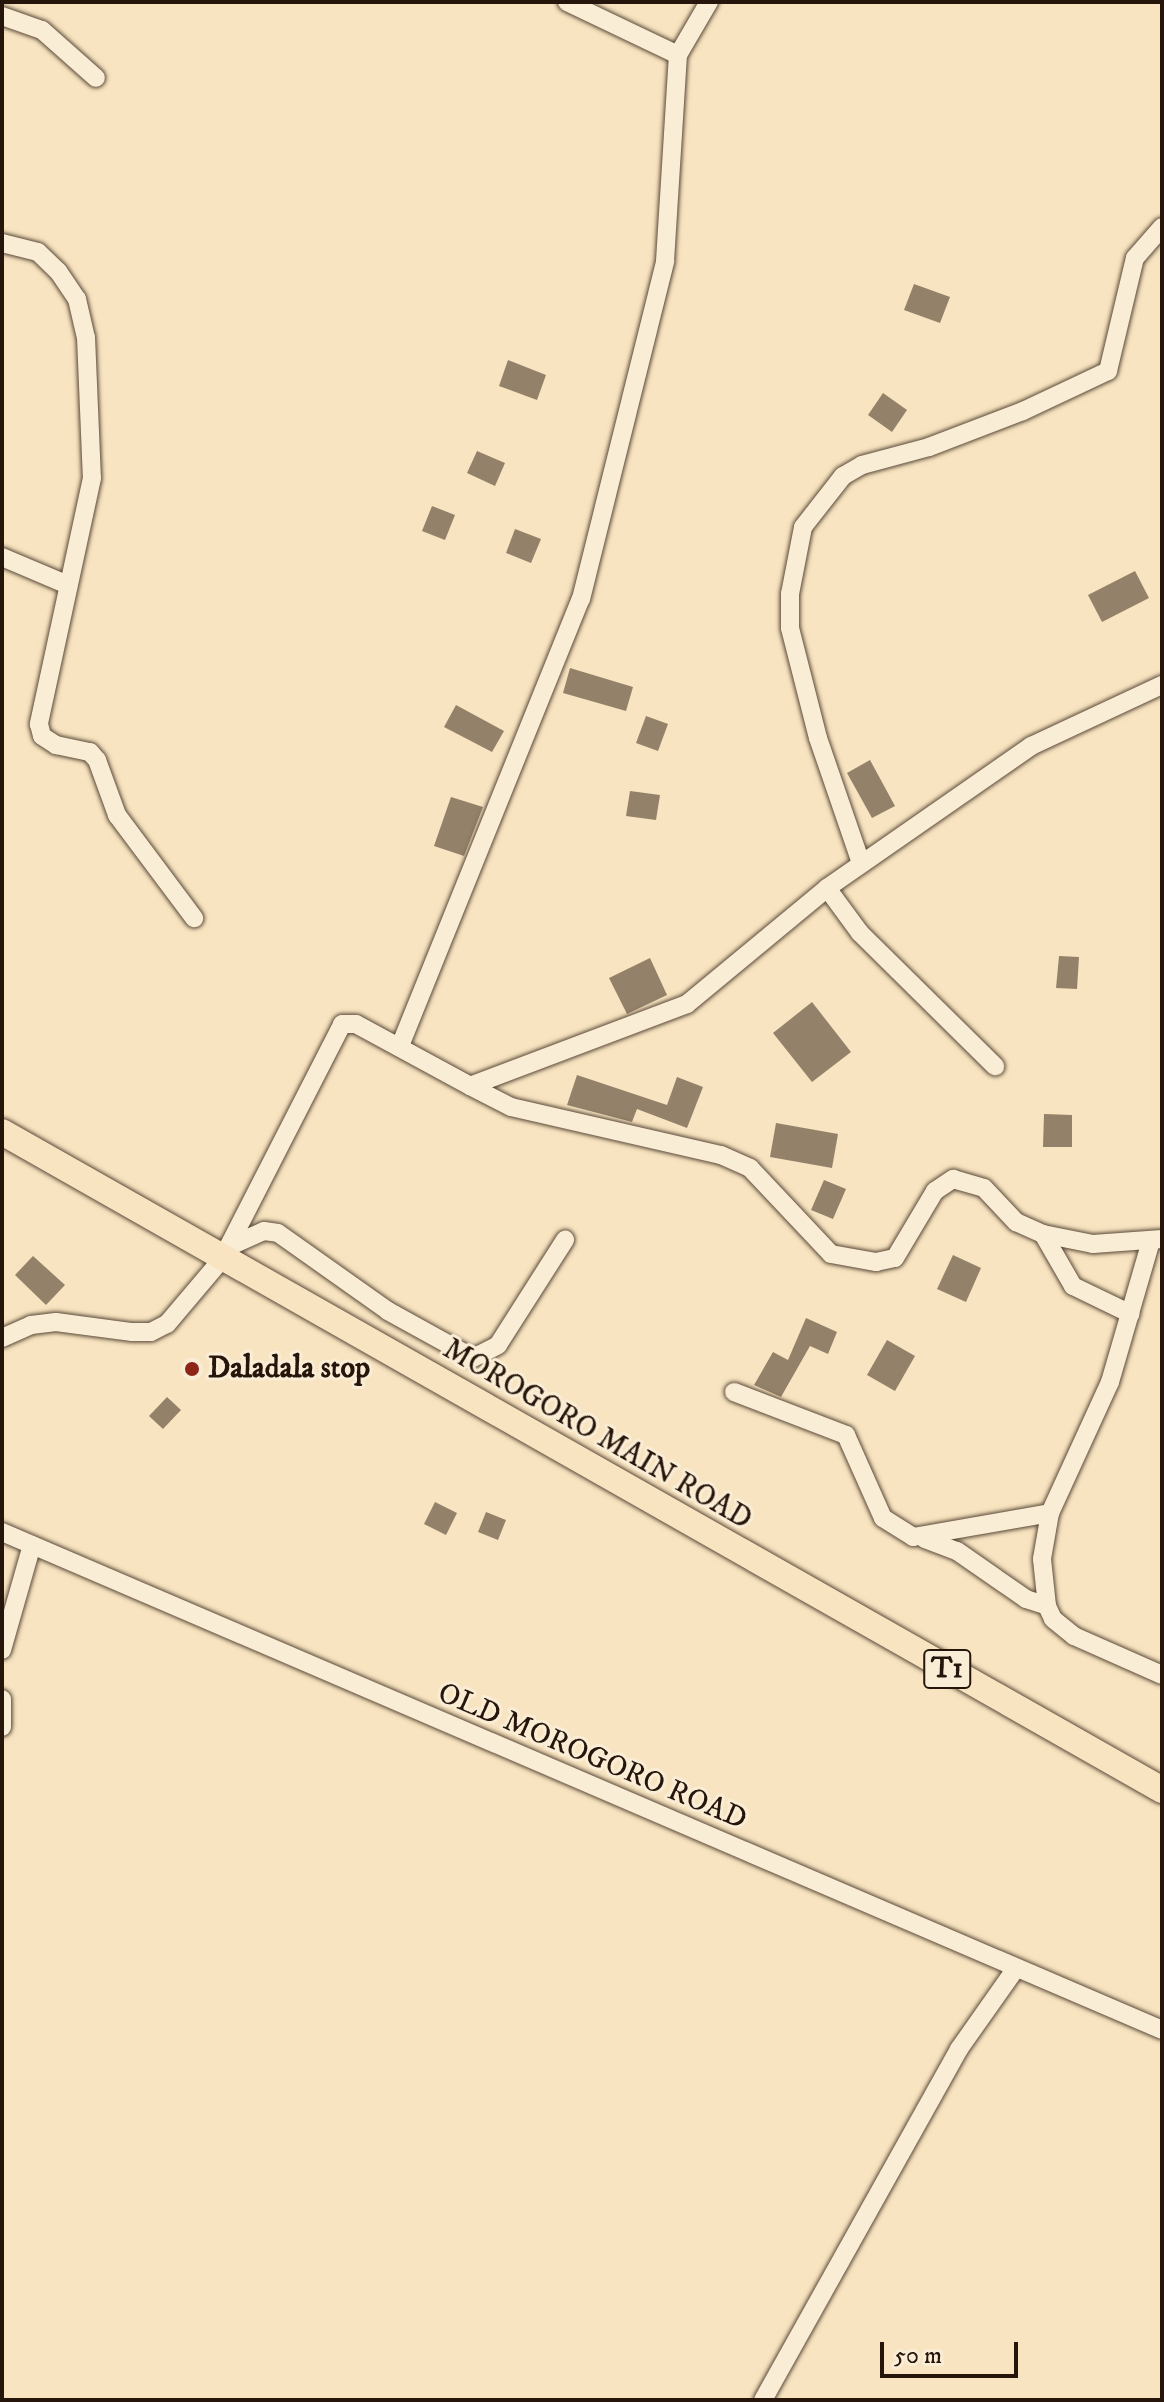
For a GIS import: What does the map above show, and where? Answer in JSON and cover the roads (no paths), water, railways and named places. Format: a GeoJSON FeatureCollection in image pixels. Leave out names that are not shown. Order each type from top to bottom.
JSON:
{"type":"FeatureCollection","features":[{"type":"Feature","properties":{"kind":"highway","name":"MOROGORO MAIN ROAD"},"geometry":{"type":"LineString","coordinates":[[2,1132],[225,1253],[1162,1790]]}},
{"type":"Feature","properties":{"kind":"street"},"geometry":{"type":"LineString","coordinates":[[567,2],[678,55]]}},
{"type":"Feature","properties":{"kind":"street"},"geometry":{"type":"LineString","coordinates":[[400,1046],[581,599],[665,261],[678,55],[709,2]]}},
{"type":"Feature","properties":{"kind":"street"},"geometry":{"type":"LineString","coordinates":[[2,16],[42,30],[96,78]]}},
{"type":"Feature","properties":{"kind":"street"},"geometry":{"type":"LineString","coordinates":[[861,863],[818,738],[790,628],[790,594],[803,527],[843,476],[862,465],[929,447],[1108,371],[1135,258],[1162,227]]}},
{"type":"Feature","properties":{"kind":"street"},"geometry":{"type":"LineString","coordinates":[[2,243],[38,252],[58,271],[83,317],[92,478],[39,724],[42,736],[97,760],[117,815],[194,918]]}},
{"type":"Feature","properties":{"kind":"street"},"geometry":{"type":"LineString","coordinates":[[2,557],[68,585]]}},
{"type":"Feature","properties":{"kind":"street"},"geometry":{"type":"LineString","coordinates":[[470,1086],[687,1004],[827,888],[1031,746],[1162,685]]}},
{"type":"Feature","properties":{"kind":"street"},"geometry":{"type":"LineString","coordinates":[[827,888],[860,933],[995,1066]]}},
{"type":"Feature","properties":{"kind":"street"},"geometry":{"type":"LineString","coordinates":[[2,1338],[31,1325],[56,1322],[151,1332],[167,1324],[225,1253],[342,1024],[356,1024],[511,1107],[741,1163],[772,1186],[831,1254],[876,1262],[895,1258],[935,1191],[953,1179],[984,1188],[1016,1222],[1043,1234],[1093,1244],[1157,1240],[1082,1450],[1050,1513],[1042,1559],[1047,1606],[1053,1619],[1074,1636],[1162,1675]]}},
{"type":"Feature","properties":{"kind":"street"},"geometry":{"type":"LineString","coordinates":[[225,1253],[264,1231],[278,1233],[419,1330],[473,1358],[498,1345],[565,1240]]}},
{"type":"Feature","properties":{"kind":"street"},"geometry":{"type":"LineString","coordinates":[[1043,1234],[1073,1286],[1131,1314]]}},
{"type":"Feature","properties":{"kind":"street"},"geometry":{"type":"LineString","coordinates":[[734,1392],[846,1435],[883,1518],[957,1551],[1026,1599],[1047,1606]]}},
{"type":"Feature","properties":{"kind":"street"},"geometry":{"type":"LineString","coordinates":[[925,1539],[1050,1513]]}},
{"type":"Feature","properties":{"kind":"street","name":"OLD MOROGORO ROAD"},"geometry":{"type":"LineString","coordinates":[[2,1532],[1014,1971],[1162,2030]]}},
{"type":"Feature","properties":{"kind":"street"},"geometry":{"type":"LineString","coordinates":[[2,1650],[32,1545]]}},
{"type":"Feature","properties":{"kind":"street"},"geometry":{"type":"LineString","coordinates":[[2,1699],[2,1727]]}},
{"type":"Feature","properties":{"kind":"street"},"geometry":{"type":"LineString","coordinates":[[763,2400],[959,2049],[1014,1971]]}},
{"type":"Feature","properties":{"kind":"place","name":"Daladala stop"},"geometry":{"type":"Point","coordinates":[192,1369]}}]}
